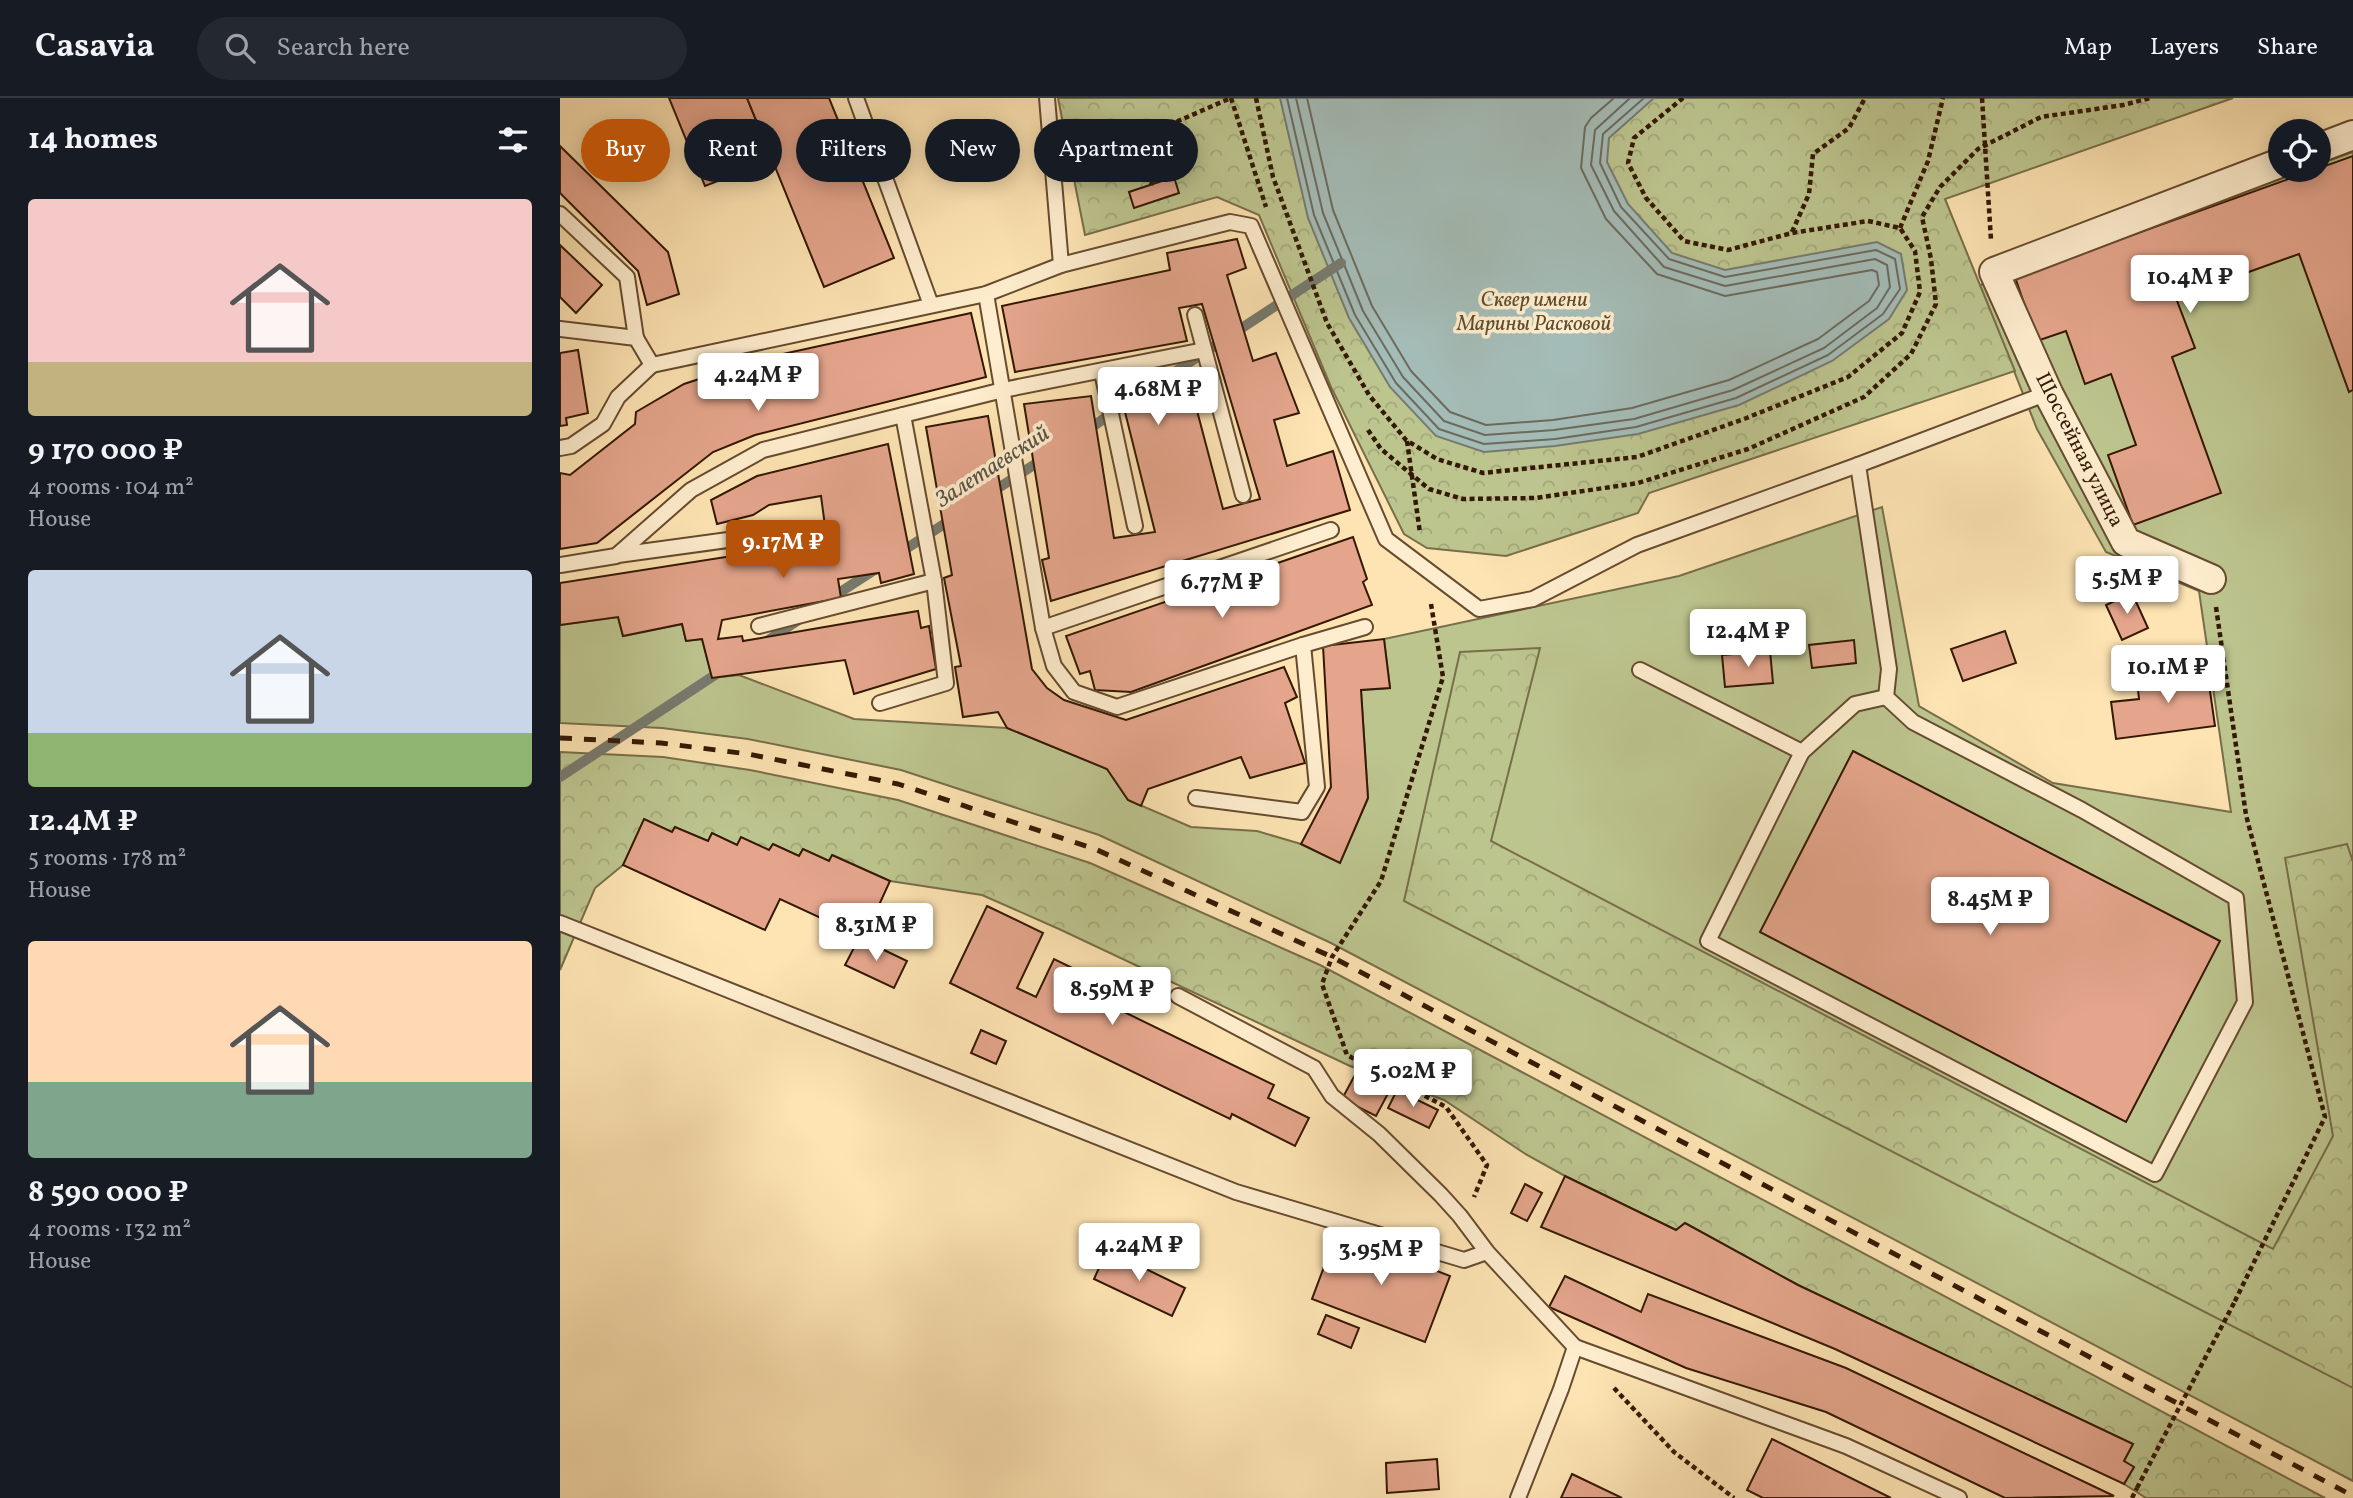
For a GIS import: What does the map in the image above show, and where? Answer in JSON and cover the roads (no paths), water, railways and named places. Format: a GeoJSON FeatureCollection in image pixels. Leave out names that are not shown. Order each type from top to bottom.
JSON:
{"type":"FeatureCollection","features":[{"type":"Feature","properties":{"kind":"street"},"geometry":{"type":"LineString","coordinates":[[2331,143],[2353,135]]}},
{"type":"Feature","properties":{"kind":"street","name":"Шоссейная улица"},"geometry":{"type":"LineString","coordinates":[[2211,579],[2126,542],[2048,393],[1994,272],[2268,168]]}},
{"type":"Feature","properties":{"kind":"lane"},"geometry":{"type":"LineString","coordinates":[[856,98],[931,305]]}},
{"type":"Feature","properties":{"kind":"lane"},"geometry":{"type":"LineString","coordinates":[[1047,98],[1060,265]]}},
{"type":"Feature","properties":{"kind":"lane"},"geometry":{"type":"LineString","coordinates":[[560,214],[627,277],[636,338],[652,365]]}},
{"type":"Feature","properties":{"kind":"lane"},"geometry":{"type":"LineString","coordinates":[[560,448],[571,446],[603,424],[618,397],[652,365],[986,294],[1060,265],[1230,222],[1251,226],[1387,539],[1479,609],[1533,599],[1637,545],[1858,466],[2048,393]]}},
{"type":"Feature","properties":{"kind":"lane"},"geometry":{"type":"LineString","coordinates":[[986,294],[1044,628],[1054,666],[1074,692],[1117,707],[1365,627]]}},
{"type":"Feature","properties":{"kind":"lane"},"geometry":{"type":"LineString","coordinates":[[1195,315],[1243,495]]}},
{"type":"Feature","properties":{"kind":"lane"},"geometry":{"type":"LineString","coordinates":[[560,329],[636,338]]}},
{"type":"Feature","properties":{"kind":"lane"},"geometry":{"type":"LineString","coordinates":[[616,556],[691,490],[763,450],[1003,390],[1204,350]]}},
{"type":"Feature","properties":{"kind":"lane"},"geometry":{"type":"LineString","coordinates":[[1102,372],[1135,526]]}},
{"type":"Feature","properties":{"kind":"lane"},"geometry":{"type":"LineString","coordinates":[[880,703],[946,683],[934,582],[903,415]]}},
{"type":"Feature","properties":{"kind":"lane"},"geometry":{"type":"LineString","coordinates":[[1858,466],[1889,669],[1886,697]]}},
{"type":"Feature","properties":{"kind":"lane"},"geometry":{"type":"LineString","coordinates":[[560,565],[801,530]]}},
{"type":"Feature","properties":{"kind":"lane"},"geometry":{"type":"LineString","coordinates":[[1044,628],[1331,530]]}},
{"type":"Feature","properties":{"kind":"lane"},"geometry":{"type":"LineString","coordinates":[[759,626],[934,582]]}},
{"type":"Feature","properties":{"kind":"lane"},"geometry":{"type":"LineString","coordinates":[[1196,798],[1302,812],[1317,788],[1303,645]]}},
{"type":"Feature","properties":{"kind":"lane"},"geometry":{"type":"LineString","coordinates":[[1640,670],[1801,752]]}},
{"type":"Feature","properties":{"kind":"lane"},"geometry":{"type":"LineString","coordinates":[[1886,697],[1913,722],[2081,810],[2236,898],[2245,1002],[2155,1174],[1708,941],[1801,752],[1855,704],[1886,697]]}},
{"type":"Feature","properties":{"kind":"lane"},"geometry":{"type":"LineString","coordinates":[[560,923],[1236,1192],[1464,1260],[1487,1252]]}},
{"type":"Feature","properties":{"kind":"lane"},"geometry":{"type":"LineString","coordinates":[[1178,996],[1314,1068],[1332,1096],[1379,1134],[1460,1216],[1487,1252],[1575,1347],[1846,1446],[1959,1498]]}},
{"type":"Feature","properties":{"kind":"lane"},"geometry":{"type":"LineString","coordinates":[[1518,1498],[1575,1347]]}},
{"type":"Feature","properties":{"kind":"water"},"geometry":{"type":"Polygon","coordinates":[[[1280,98],[1654,98],[1609,138],[1607,162],[1628,204],[1672,253],[1725,270],[1877,242],[1901,254],[1907,290],[1889,319],[1832,361],[1739,405],[1638,434],[1555,446],[1484,452],[1436,436],[1390,387],[1349,318],[1308,218],[1280,98]]]}},
{"type":"Feature","properties":{"kind":"waterway","name":"Залетаевский"},"geometry":{"type":"LineString","coordinates":[[1164,379],[1341,263]]}},
{"type":"Feature","properties":{"kind":"waterway","name":"Залетаевский"},"geometry":{"type":"LineString","coordinates":[[1086,431],[1133,399]]}},
{"type":"Feature","properties":{"kind":"waterway","name":"Залетаевский"},"geometry":{"type":"LineString","coordinates":[[989,494],[1046,457]]}},
{"type":"Feature","properties":{"kind":"waterway","name":"Залетаевский"},"geometry":{"type":"LineString","coordinates":[[898,554],[955,517]]}},
{"type":"Feature","properties":{"kind":"waterway","name":"Залетаевский"},"geometry":{"type":"LineString","coordinates":[[828,600],[879,567]]}},
{"type":"Feature","properties":{"kind":"waterway","name":"Залетаевский"},"geometry":{"type":"LineString","coordinates":[[764,643],[800,619]]}},
{"type":"Feature","properties":{"kind":"waterway","name":"Залетаевский"},"geometry":{"type":"LineString","coordinates":[[560,777],[721,671]]}},
{"type":"Feature","properties":{"kind":"railway"},"geometry":{"type":"LineString","coordinates":[[560,738],[661,743],[748,754],[898,784],[1095,849],[1332,957],[2353,1496]]}},
{"type":"Feature","properties":{"kind":"park label","name":"Сквер имени Марины Расковой"},"geometry":{"type":"Point","coordinates":[1534,312]}}]}
